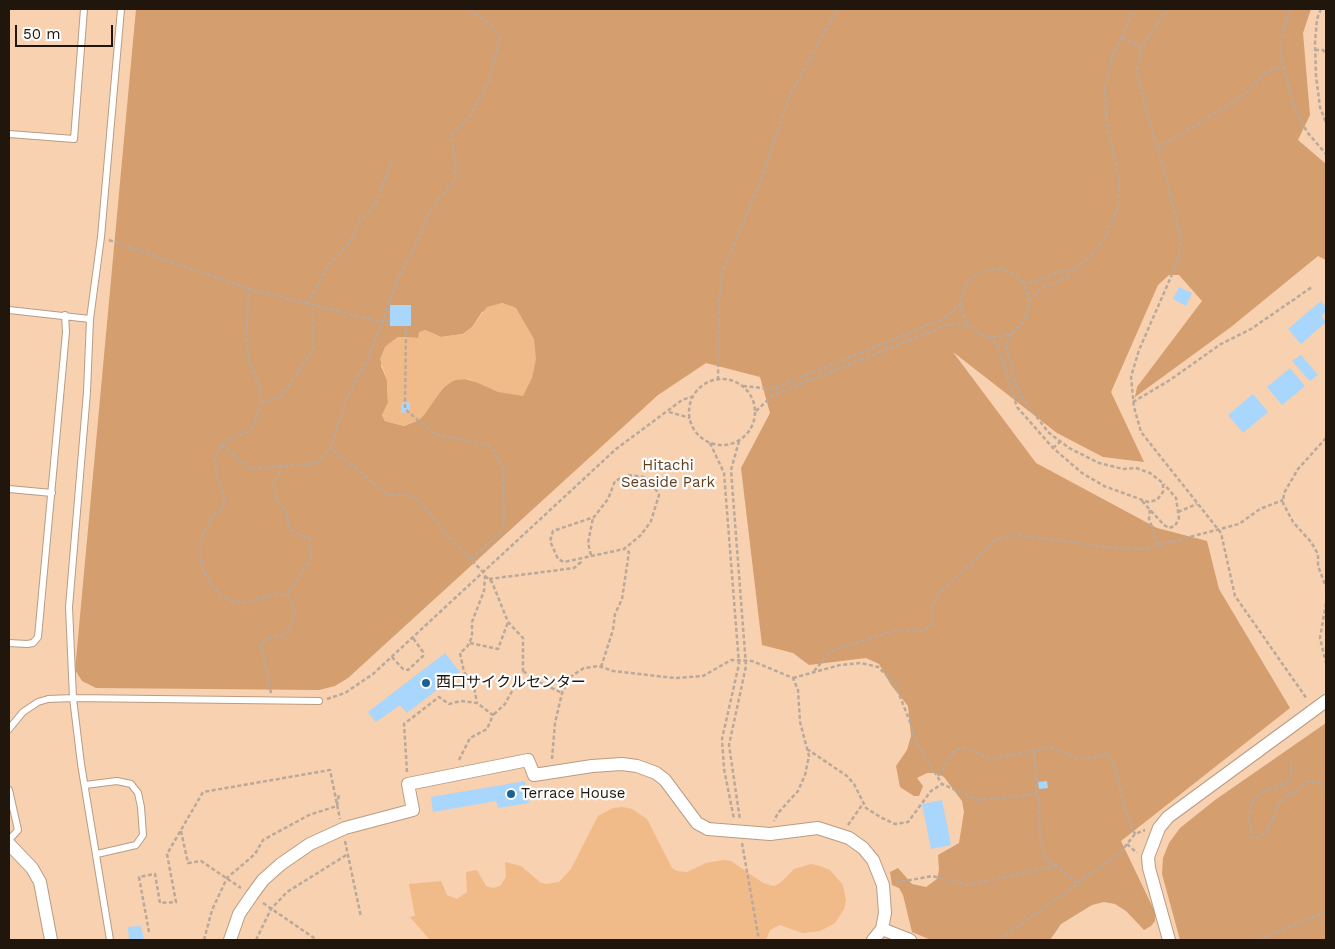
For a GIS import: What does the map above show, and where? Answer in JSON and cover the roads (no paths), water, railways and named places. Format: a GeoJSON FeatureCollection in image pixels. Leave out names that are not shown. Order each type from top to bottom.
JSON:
{"type":"FeatureCollection","features":[{"type":"Feature","properties":{"kind":"street"},"geometry":{"type":"LineString","coordinates":[[1169,940],[1148,868],[1148,857],[1159,828],[1168,816],[1326,701]]}},
{"type":"Feature","properties":{"kind":"street"},"geometry":{"type":"LineString","coordinates":[[230,940],[239,914],[263,880],[281,864],[310,844],[342,830],[413,810],[408,784],[528,760],[534,775],[612,764],[648,768],[665,780],[697,823],[708,828],[774,834],[818,828],[849,838],[873,860],[883,885],[885,913],[882,929],[873,940]]}},
{"type":"Feature","properties":{"kind":"street"},"geometry":{"type":"LineString","coordinates":[[9,842],[32,868],[40,882],[51,940]]}},
{"type":"Feature","properties":{"kind":"street"},"geometry":{"type":"LineString","coordinates":[[882,929],[910,940]]}},
{"type":"Feature","properties":{"kind":"lane"},"geometry":{"type":"LineString","coordinates":[[9,134],[74,139],[84,9]]}},
{"type":"Feature","properties":{"kind":"lane"},"geometry":{"type":"LineString","coordinates":[[110,940],[73,698],[69,607],[87,392],[90,319],[101,237],[121,9]]}},
{"type":"Feature","properties":{"kind":"lane"},"geometry":{"type":"LineString","coordinates":[[9,310],[90,319]]}},
{"type":"Feature","properties":{"kind":"lane"},"geometry":{"type":"LineString","coordinates":[[9,643],[33,643],[38,637],[66,332],[65,315]]}},
{"type":"Feature","properties":{"kind":"lane"},"geometry":{"type":"LineString","coordinates":[[9,489],[52,493]]}},
{"type":"Feature","properties":{"kind":"lane"},"geometry":{"type":"LineString","coordinates":[[9,729],[23,712],[38,702],[48,699],[318,701]]}},
{"type":"Feature","properties":{"kind":"lane"},"geometry":{"type":"LineString","coordinates":[[85,785],[117,781],[131,784],[138,793],[141,807],[143,835],[136,845],[97,854]]}},
{"type":"Feature","properties":{"kind":"lane"},"geometry":{"type":"LineString","coordinates":[[9,790],[18,830],[9,842]]}},
{"type":"Feature","properties":{"kind":"place","name":"西口サイクルセンター"},"geometry":{"type":"Point","coordinates":[426,683]}},
{"type":"Feature","properties":{"kind":"place","name":"Terrace House"},"geometry":{"type":"Point","coordinates":[511,794]}},
{"type":"Feature","properties":{"kind":"park label","name":"Hitachi Seaside Park"},"geometry":{"type":"Point","coordinates":[668,474]}}]}
